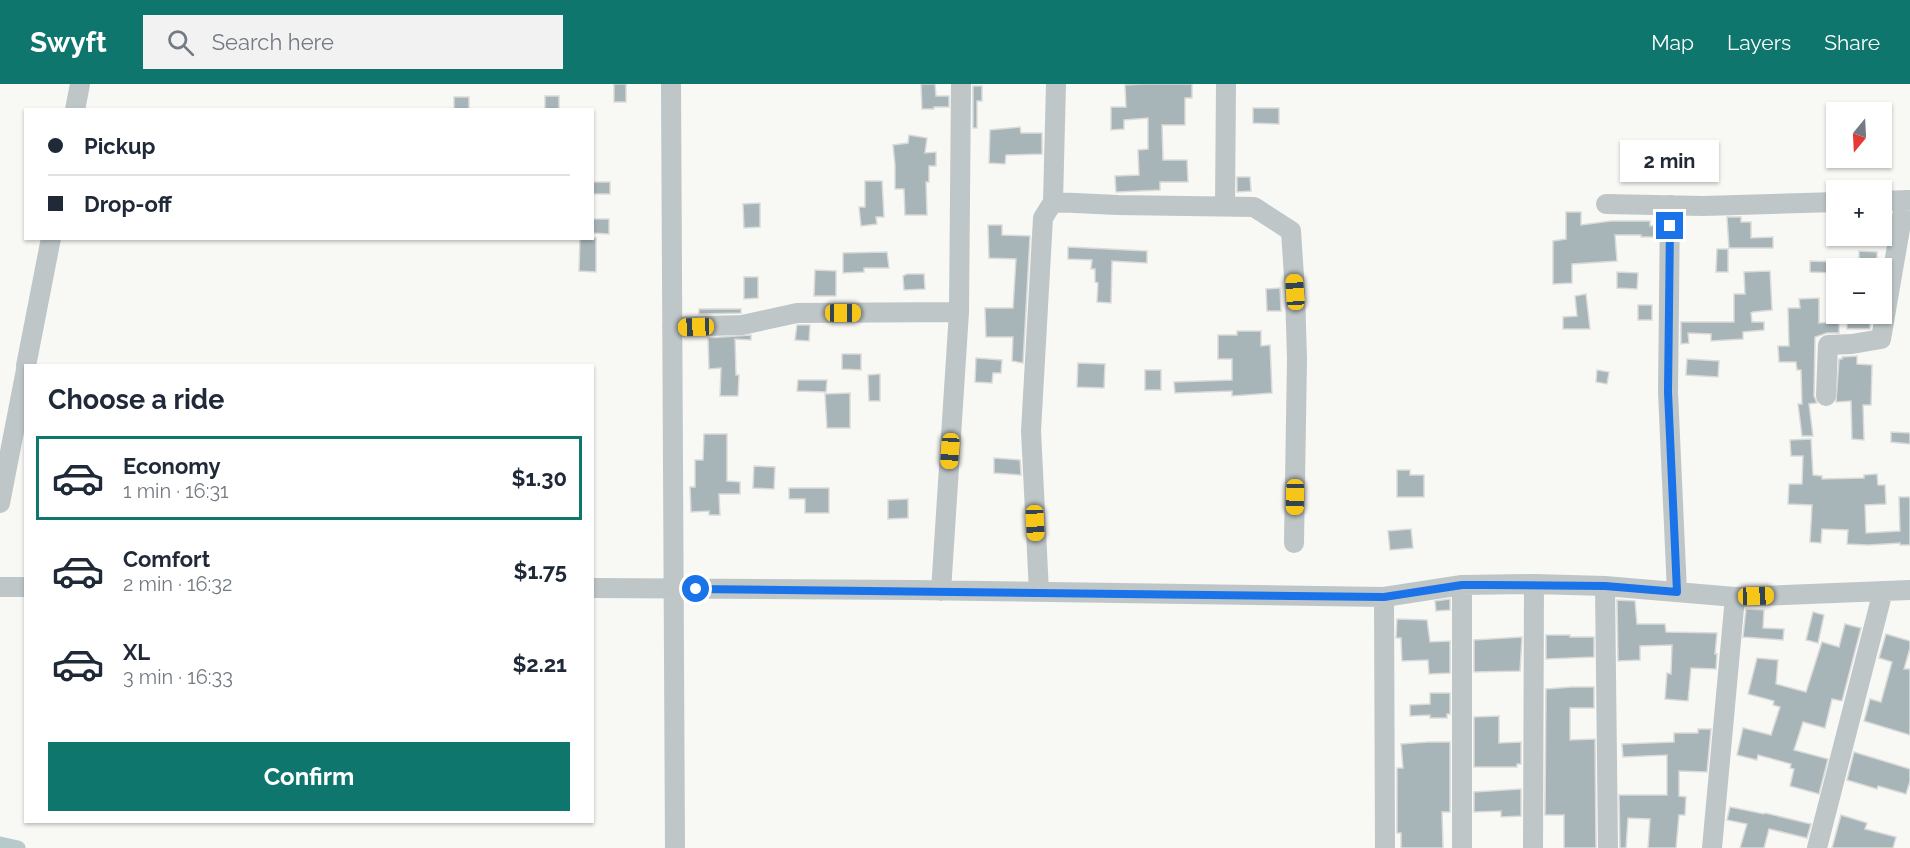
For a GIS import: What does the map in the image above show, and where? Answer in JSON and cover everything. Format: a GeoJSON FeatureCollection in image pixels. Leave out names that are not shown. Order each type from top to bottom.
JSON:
{"type":"FeatureCollection","features":[{"type":"Feature","properties":{"kind":"street"},"geometry":{"type":"LineString","coordinates":[[75,108],[80,84]]}},
{"type":"Feature","properties":{"kind":"street"},"geometry":{"type":"LineString","coordinates":[[671,84],[675,848]]}},
{"type":"Feature","properties":{"kind":"street"},"geometry":{"type":"LineString","coordinates":[[941,591],[959,312],[961,84]]}},
{"type":"Feature","properties":{"kind":"street"},"geometry":{"type":"LineString","coordinates":[[1039,592],[1031,431],[1043,218],[1053,202],[1056,84]]}},
{"type":"Feature","properties":{"kind":"street"},"geometry":{"type":"LineString","coordinates":[[1225,207],[1226,84]]}},
{"type":"Feature","properties":{"kind":"street"},"geometry":{"type":"LineString","coordinates":[[1826,396],[1828,345],[1881,339],[1908,200],[1892,201]]}},
{"type":"Feature","properties":{"kind":"street"},"geometry":{"type":"LineString","coordinates":[[1053,202],[1254,207],[1291,231],[1297,359],[1294,543]]}},
{"type":"Feature","properties":{"kind":"street"},"geometry":{"type":"LineString","coordinates":[[1606,204],[1826,202]]}},
{"type":"Feature","properties":{"kind":"street"},"geometry":{"type":"LineString","coordinates":[[1670,205],[1668,392],[1677,592]]}},
{"type":"Feature","properties":{"kind":"street"},"geometry":{"type":"LineString","coordinates":[[27,364],[51,240]]}},
{"type":"Feature","properties":{"kind":"street"},"geometry":{"type":"LineString","coordinates":[[672,327],[742,325],[797,313],[959,312]]}},
{"type":"Feature","properties":{"kind":"street"},"geometry":{"type":"LineString","coordinates":[[0,503],[24,378]]}},
{"type":"Feature","properties":{"kind":"street"},"geometry":{"type":"LineString","coordinates":[[594,588],[1384,597],[1462,585],[1534,584],[1605,586],[1735,597],[1910,590]]}},
{"type":"Feature","properties":{"kind":"street"},"geometry":{"type":"LineString","coordinates":[[1533,848],[1534,584]]}},
{"type":"Feature","properties":{"kind":"street"},"geometry":{"type":"LineString","coordinates":[[1462,585],[1462,848]]}},
{"type":"Feature","properties":{"kind":"street"},"geometry":{"type":"LineString","coordinates":[[1605,586],[1608,848]]}},
{"type":"Feature","properties":{"kind":"street"},"geometry":{"type":"LineString","coordinates":[[0,587],[24,587]]}},
{"type":"Feature","properties":{"kind":"street"},"geometry":{"type":"LineString","coordinates":[[1817,848],[1883,591]]}},
{"type":"Feature","properties":{"kind":"street"},"geometry":{"type":"LineString","coordinates":[[1384,597],[1385,848]]}},
{"type":"Feature","properties":{"kind":"street"},"geometry":{"type":"LineString","coordinates":[[1712,848],[1735,597]]}},
{"type":"Feature","properties":{"kind":"building"},"geometry":{"type":"Polygon","coordinates":[[[614,84],[626,84],[626,102],[614,102],[614,84]]]}},
{"type":"Feature","properties":{"kind":"building"},"geometry":{"type":"Polygon","coordinates":[[[921,84],[935,84],[936,96],[949,96],[949,107],[922,109],[921,84]]]}},
{"type":"Feature","properties":{"kind":"building"},"geometry":{"type":"Polygon","coordinates":[[[1192,84],[1192,98],[1185,98],[1185,125],[1162,125],[1163,160],[1187,160],[1188,182],[1160,182],[1160,190],[1116,192],[1115,176],[1139,175],[1138,150],[1148,149],[1148,118],[1124,120],[1124,129],[1111,130],[1111,107],[1126,107],[1125,85],[1192,84]]]}},
{"type":"Feature","properties":{"kind":"building"},"geometry":{"type":"Polygon","coordinates":[[[973,86],[982,86],[982,101],[977,101],[977,128],[973,128],[973,86]]]}},
{"type":"Feature","properties":{"kind":"building"},"geometry":{"type":"Polygon","coordinates":[[[545,96],[559,96],[559,108],[545,108],[545,96]]]}},
{"type":"Feature","properties":{"kind":"building"},"geometry":{"type":"Polygon","coordinates":[[[454,97],[469,97],[469,108],[454,108],[454,97]]]}},
{"type":"Feature","properties":{"kind":"building"},"geometry":{"type":"Polygon","coordinates":[[[1253,108],[1279,108],[1279,124],[1253,123],[1253,108]]]}},
{"type":"Feature","properties":{"kind":"building"},"geometry":{"type":"Polygon","coordinates":[[[1020,127],[1021,133],[1042,133],[1042,154],[1006,155],[1005,164],[989,163],[990,130],[1020,127]]]}},
{"type":"Feature","properties":{"kind":"building"},"geometry":{"type":"Polygon","coordinates":[[[909,135],[927,138],[925,153],[936,152],[936,166],[929,166],[929,182],[926,182],[927,215],[905,215],[904,189],[895,189],[893,145],[908,143],[909,135]]]}},
{"type":"Feature","properties":{"kind":"building"},"geometry":{"type":"Polygon","coordinates":[[[1237,177],[1250,177],[1251,191],[1237,192],[1237,177]]]}},
{"type":"Feature","properties":{"kind":"building"},"geometry":{"type":"Polygon","coordinates":[[[865,181],[882,181],[884,217],[876,217],[877,224],[861,226],[859,207],[865,207],[865,181]]]}},
{"type":"Feature","properties":{"kind":"building"},"geometry":{"type":"Polygon","coordinates":[[[594,182],[610,182],[610,194],[594,194],[594,182]]]}},
{"type":"Feature","properties":{"kind":"building"},"geometry":{"type":"Polygon","coordinates":[[[760,203],[760,227],[744,228],[743,204],[760,203]]]}},
{"type":"Feature","properties":{"kind":"building"},"geometry":{"type":"Polygon","coordinates":[[[1566,212],[1581,212],[1581,225],[1611,221],[1650,221],[1650,226],[1658,225],[1658,237],[1615,235],[1617,261],[1572,264],[1572,283],[1553,284],[1553,241],[1566,239],[1566,212]]]}},
{"type":"Feature","properties":{"kind":"building"},"geometry":{"type":"Polygon","coordinates":[[[1727,217],[1741,217],[1741,222],[1751,222],[1751,238],[1773,237],[1773,248],[1729,248],[1727,217]]]}},
{"type":"Feature","properties":{"kind":"building"},"geometry":{"type":"Polygon","coordinates":[[[594,219],[609,219],[609,234],[594,233],[594,219]]]}},
{"type":"Feature","properties":{"kind":"building"},"geometry":{"type":"Polygon","coordinates":[[[988,225],[1002,225],[1002,235],[1030,236],[1023,363],[1012,361],[1013,337],[986,337],[985,308],[1013,308],[1016,259],[989,258],[988,225]]]}},
{"type":"Feature","properties":{"kind":"building"},"geometry":{"type":"Polygon","coordinates":[[[596,238],[596,272],[579,271],[580,240],[596,238]]]}},
{"type":"Feature","properties":{"kind":"building"},"geometry":{"type":"Polygon","coordinates":[[[1068,247],[1147,251],[1147,263],[1112,261],[1111,303],[1097,302],[1098,283],[1095,282],[1095,269],[1091,269],[1092,260],[1068,259],[1068,247]]]}},
{"type":"Feature","properties":{"kind":"building"},"geometry":{"type":"Polygon","coordinates":[[[1717,249],[1728,249],[1728,272],[1716,272],[1717,249]]]}},
{"type":"Feature","properties":{"kind":"building"},"geometry":{"type":"Polygon","coordinates":[[[1859,251],[1877,252],[1877,258],[1859,258],[1859,251]]]}},
{"type":"Feature","properties":{"kind":"building"},"geometry":{"type":"Polygon","coordinates":[[[887,252],[889,268],[864,268],[864,272],[843,273],[843,253],[887,252]]]}},
{"type":"Feature","properties":{"kind":"building"},"geometry":{"type":"Polygon","coordinates":[[[1810,261],[1826,262],[1826,273],[1810,272],[1810,261]]]}},
{"type":"Feature","properties":{"kind":"building"},"geometry":{"type":"Polygon","coordinates":[[[815,270],[836,271],[836,296],[814,296],[815,270]]]}},
{"type":"Feature","properties":{"kind":"building"},"geometry":{"type":"Polygon","coordinates":[[[1770,271],[1772,310],[1751,313],[1752,322],[1764,322],[1764,330],[1743,332],[1743,339],[1711,341],[1711,334],[1688,333],[1689,343],[1681,344],[1681,322],[1734,322],[1734,294],[1745,294],[1744,272],[1770,271]]]}},
{"type":"Feature","properties":{"kind":"building"},"geometry":{"type":"Polygon","coordinates":[[[1617,272],[1638,273],[1637,289],[1617,288],[1617,272]]]}},
{"type":"Feature","properties":{"kind":"building"},"geometry":{"type":"Polygon","coordinates":[[[924,274],[925,289],[904,290],[903,276],[924,274]]]}},
{"type":"Feature","properties":{"kind":"building"},"geometry":{"type":"Polygon","coordinates":[[[744,277],[758,277],[758,298],[744,299],[744,277]]]}},
{"type":"Feature","properties":{"kind":"building"},"geometry":{"type":"Polygon","coordinates":[[[1280,288],[1281,311],[1267,311],[1266,289],[1280,288]]]}},
{"type":"Feature","properties":{"kind":"building"},"geometry":{"type":"Polygon","coordinates":[[[1586,294],[1590,329],[1563,329],[1563,317],[1577,316],[1575,296],[1586,294]]]}},
{"type":"Feature","properties":{"kind":"building"},"geometry":{"type":"Polygon","coordinates":[[[1819,298],[1819,323],[1839,324],[1839,333],[1827,333],[1815,337],[1814,396],[1817,403],[1809,404],[1813,436],[1802,436],[1798,404],[1802,404],[1801,370],[1797,370],[1796,362],[1779,362],[1778,346],[1789,346],[1788,308],[1800,308],[1799,299],[1819,298]]]}},
{"type":"Feature","properties":{"kind":"building"},"geometry":{"type":"Polygon","coordinates":[[[1638,305],[1652,305],[1652,320],[1638,320],[1638,305]]]}},
{"type":"Feature","properties":{"kind":"building"},"geometry":{"type":"Polygon","coordinates":[[[699,309],[741,309],[741,313],[699,314],[699,309]]]}},
{"type":"Feature","properties":{"kind":"building"},"geometry":{"type":"Polygon","coordinates":[[[1847,324],[1870,324],[1870,329],[1847,329],[1847,324]]]}},
{"type":"Feature","properties":{"kind":"building"},"geometry":{"type":"Polygon","coordinates":[[[797,325],[810,325],[809,341],[795,340],[797,325]]]}},
{"type":"Feature","properties":{"kind":"building"},"geometry":{"type":"Polygon","coordinates":[[[1237,331],[1261,331],[1261,346],[1270,345],[1272,393],[1232,396],[1232,391],[1175,393],[1174,382],[1232,380],[1232,359],[1218,359],[1218,335],[1237,335],[1237,331]]]}},
{"type":"Feature","properties":{"kind":"building"},"geometry":{"type":"Polygon","coordinates":[[[751,335],[751,340],[735,339],[736,375],[739,375],[738,396],[720,396],[721,368],[709,369],[708,338],[751,335]]]}},
{"type":"Feature","properties":{"kind":"building"},"geometry":{"type":"Polygon","coordinates":[[[842,354],[861,354],[861,370],[842,369],[842,354]]]}},
{"type":"Feature","properties":{"kind":"building"},"geometry":{"type":"Polygon","coordinates":[[[1857,356],[1857,364],[1872,365],[1871,405],[1863,405],[1864,440],[1852,439],[1851,401],[1836,402],[1839,359],[1857,356]]]}},
{"type":"Feature","properties":{"kind":"building"},"geometry":{"type":"Polygon","coordinates":[[[976,358],[1002,360],[1001,373],[993,373],[992,383],[975,382],[976,358]]]}},
{"type":"Feature","properties":{"kind":"building"},"geometry":{"type":"Polygon","coordinates":[[[1687,359],[1719,361],[1718,377],[1686,375],[1687,359]]]}},
{"type":"Feature","properties":{"kind":"building"},"geometry":{"type":"Polygon","coordinates":[[[1078,363],[1105,364],[1104,388],[1077,387],[1078,363]]]}},
{"type":"Feature","properties":{"kind":"building"},"geometry":{"type":"Polygon","coordinates":[[[1145,370],[1161,370],[1161,390],[1145,390],[1145,370]]]}},
{"type":"Feature","properties":{"kind":"building"},"geometry":{"type":"Polygon","coordinates":[[[1597,370],[1609,372],[1607,384],[1596,382],[1597,370]]]}},
{"type":"Feature","properties":{"kind":"building"},"geometry":{"type":"Polygon","coordinates":[[[880,374],[880,401],[869,401],[868,375],[880,374]]]}},
{"type":"Feature","properties":{"kind":"building"},"geometry":{"type":"Polygon","coordinates":[[[798,380],[827,380],[826,392],[797,391],[798,380]]]}},
{"type":"Feature","properties":{"kind":"building"},"geometry":{"type":"Polygon","coordinates":[[[850,393],[850,428],[827,428],[825,394],[850,393]]]}},
{"type":"Feature","properties":{"kind":"building"},"geometry":{"type":"Polygon","coordinates":[[[1891,432],[1910,433],[1910,444],[1891,442],[1891,432]]]}},
{"type":"Feature","properties":{"kind":"building"},"geometry":{"type":"Polygon","coordinates":[[[704,434],[727,434],[727,481],[740,482],[740,494],[719,494],[720,515],[709,515],[709,511],[691,512],[690,487],[695,487],[695,460],[703,460],[704,434]]]}},
{"type":"Feature","properties":{"kind":"building"},"geometry":{"type":"Polygon","coordinates":[[[1811,439],[1813,475],[1822,476],[1822,479],[1864,478],[1864,475],[1877,474],[1878,485],[1885,485],[1886,504],[1865,505],[1866,533],[1900,531],[1899,497],[1910,497],[1910,545],[1900,545],[1900,543],[1847,544],[1848,530],[1822,529],[1821,543],[1810,542],[1812,505],[1788,504],[1789,484],[1802,484],[1803,456],[1791,456],[1790,440],[1811,439]]]}},
{"type":"Feature","properties":{"kind":"building"},"geometry":{"type":"Polygon","coordinates":[[[994,458],[1020,460],[1021,475],[994,473],[994,458]]]}},
{"type":"Feature","properties":{"kind":"building"},"geometry":{"type":"Polygon","coordinates":[[[754,466],[775,467],[774,489],[753,488],[754,466]]]}},
{"type":"Feature","properties":{"kind":"building"},"geometry":{"type":"Polygon","coordinates":[[[1397,470],[1410,470],[1410,475],[1424,475],[1424,497],[1397,497],[1397,470]]]}},
{"type":"Feature","properties":{"kind":"building"},"geometry":{"type":"Polygon","coordinates":[[[789,488],[829,488],[829,513],[805,513],[805,499],[789,499],[789,488]]]}},
{"type":"Feature","properties":{"kind":"building"},"geometry":{"type":"Polygon","coordinates":[[[908,499],[908,518],[888,519],[888,500],[908,499]]]}},
{"type":"Feature","properties":{"kind":"building"},"geometry":{"type":"Polygon","coordinates":[[[1411,529],[1413,548],[1390,550],[1388,531],[1411,529]]]}},
{"type":"Feature","properties":{"kind":"building"},"geometry":{"type":"Polygon","coordinates":[[[1450,599],[1450,610],[1436,611],[1435,601],[1450,599]]]}},
{"type":"Feature","properties":{"kind":"building"},"geometry":{"type":"Polygon","coordinates":[[[1617,600],[1635,601],[1637,624],[1665,624],[1666,632],[1717,633],[1716,669],[1691,668],[1688,701],[1665,699],[1667,673],[1671,674],[1672,645],[1640,646],[1640,660],[1618,661],[1617,600]]]}},
{"type":"Feature","properties":{"kind":"building"},"geometry":{"type":"Polygon","coordinates":[[[1746,609],[1764,610],[1763,628],[1784,629],[1783,640],[1743,637],[1746,609]]]}},
{"type":"Feature","properties":{"kind":"building"},"geometry":{"type":"Polygon","coordinates":[[[1813,612],[1824,615],[1818,643],[1806,640],[1813,612]]]}},
{"type":"Feature","properties":{"kind":"building"},"geometry":{"type":"Polygon","coordinates":[[[1397,619],[1427,620],[1430,642],[1450,641],[1450,673],[1429,674],[1428,660],[1402,661],[1401,638],[1396,638],[1397,619]]]}},
{"type":"Feature","properties":{"kind":"building"},"geometry":{"type":"Polygon","coordinates":[[[1845,624],[1861,628],[1842,701],[1832,699],[1825,728],[1803,722],[1794,750],[1828,759],[1819,794],[1790,786],[1794,769],[1790,768],[1791,764],[1758,755],[1757,760],[1737,755],[1743,728],[1771,735],[1780,707],[1773,705],[1774,701],[1748,694],[1757,658],[1778,660],[1776,684],[1806,692],[1822,642],[1839,647],[1845,624]]]}},
{"type":"Feature","properties":{"kind":"building"},"geometry":{"type":"Polygon","coordinates":[[[1886,634],[1910,641],[1904,669],[1910,669],[1910,735],[1864,721],[1870,699],[1881,702],[1892,662],[1879,658],[1886,634]]]}},
{"type":"Feature","properties":{"kind":"building"},"geometry":{"type":"Polygon","coordinates":[[[1546,635],[1594,637],[1594,657],[1546,659],[1546,635]]]}},
{"type":"Feature","properties":{"kind":"building"},"geometry":{"type":"Polygon","coordinates":[[[1522,637],[1520,671],[1474,672],[1474,640],[1522,637]]]}},
{"type":"Feature","properties":{"kind":"building"},"geometry":{"type":"Polygon","coordinates":[[[1594,687],[1594,708],[1570,708],[1570,740],[1595,739],[1596,848],[1564,848],[1564,815],[1545,815],[1546,689],[1594,687]]]}},
{"type":"Feature","properties":{"kind":"building"},"geometry":{"type":"Polygon","coordinates":[[[1430,693],[1450,693],[1450,714],[1447,714],[1447,718],[1430,718],[1430,715],[1410,716],[1410,705],[1430,704],[1430,693]]]}},
{"type":"Feature","properties":{"kind":"building"},"geometry":{"type":"Polygon","coordinates":[[[1499,716],[1499,743],[1521,742],[1521,764],[1517,764],[1517,767],[1474,767],[1474,717],[1499,716]]]}},
{"type":"Feature","properties":{"kind":"building"},"geometry":{"type":"Polygon","coordinates":[[[1698,729],[1711,729],[1707,772],[1679,771],[1679,796],[1686,797],[1685,815],[1679,815],[1676,848],[1648,848],[1650,819],[1628,818],[1626,848],[1620,848],[1619,795],[1667,795],[1667,755],[1623,757],[1622,744],[1674,742],[1674,733],[1698,733],[1698,729]]]}},
{"type":"Feature","properties":{"kind":"building"},"geometry":{"type":"Polygon","coordinates":[[[1450,742],[1450,812],[1442,812],[1443,848],[1401,848],[1401,833],[1397,833],[1397,768],[1403,768],[1401,744],[1450,742]]]}},
{"type":"Feature","properties":{"kind":"building"},"geometry":{"type":"Polygon","coordinates":[[[1854,752],[1910,769],[1910,781],[1906,794],[1878,786],[1877,789],[1847,780],[1854,752]]]}},
{"type":"Feature","properties":{"kind":"building"},"geometry":{"type":"Polygon","coordinates":[[[1521,789],[1521,816],[1501,817],[1501,811],[1474,812],[1474,792],[1521,789]]]}},
{"type":"Feature","properties":{"kind":"building"},"geometry":{"type":"Polygon","coordinates":[[[1730,807],[1811,824],[1807,838],[1769,829],[1764,848],[1740,848],[1747,824],[1727,820],[1730,807]]]}},
{"type":"Feature","properties":{"kind":"building"},"geometry":{"type":"Polygon","coordinates":[[[1841,815],[1867,823],[1865,829],[1896,837],[1893,848],[1832,848],[1841,815]]]}},
{"type":"Feature","properties":{"kind":"waterway"},"geometry":{"type":"LineString","coordinates":[[0,844],[18,848]]}},
{"type":"Feature","properties":{"kind":"route"},"geometry":{"type":"LineString","coordinates":[[696,589],[1384,597],[1462,585],[1534,584],[1605,586],[1677,592],[1668,392],[1670,226]]}}]}
